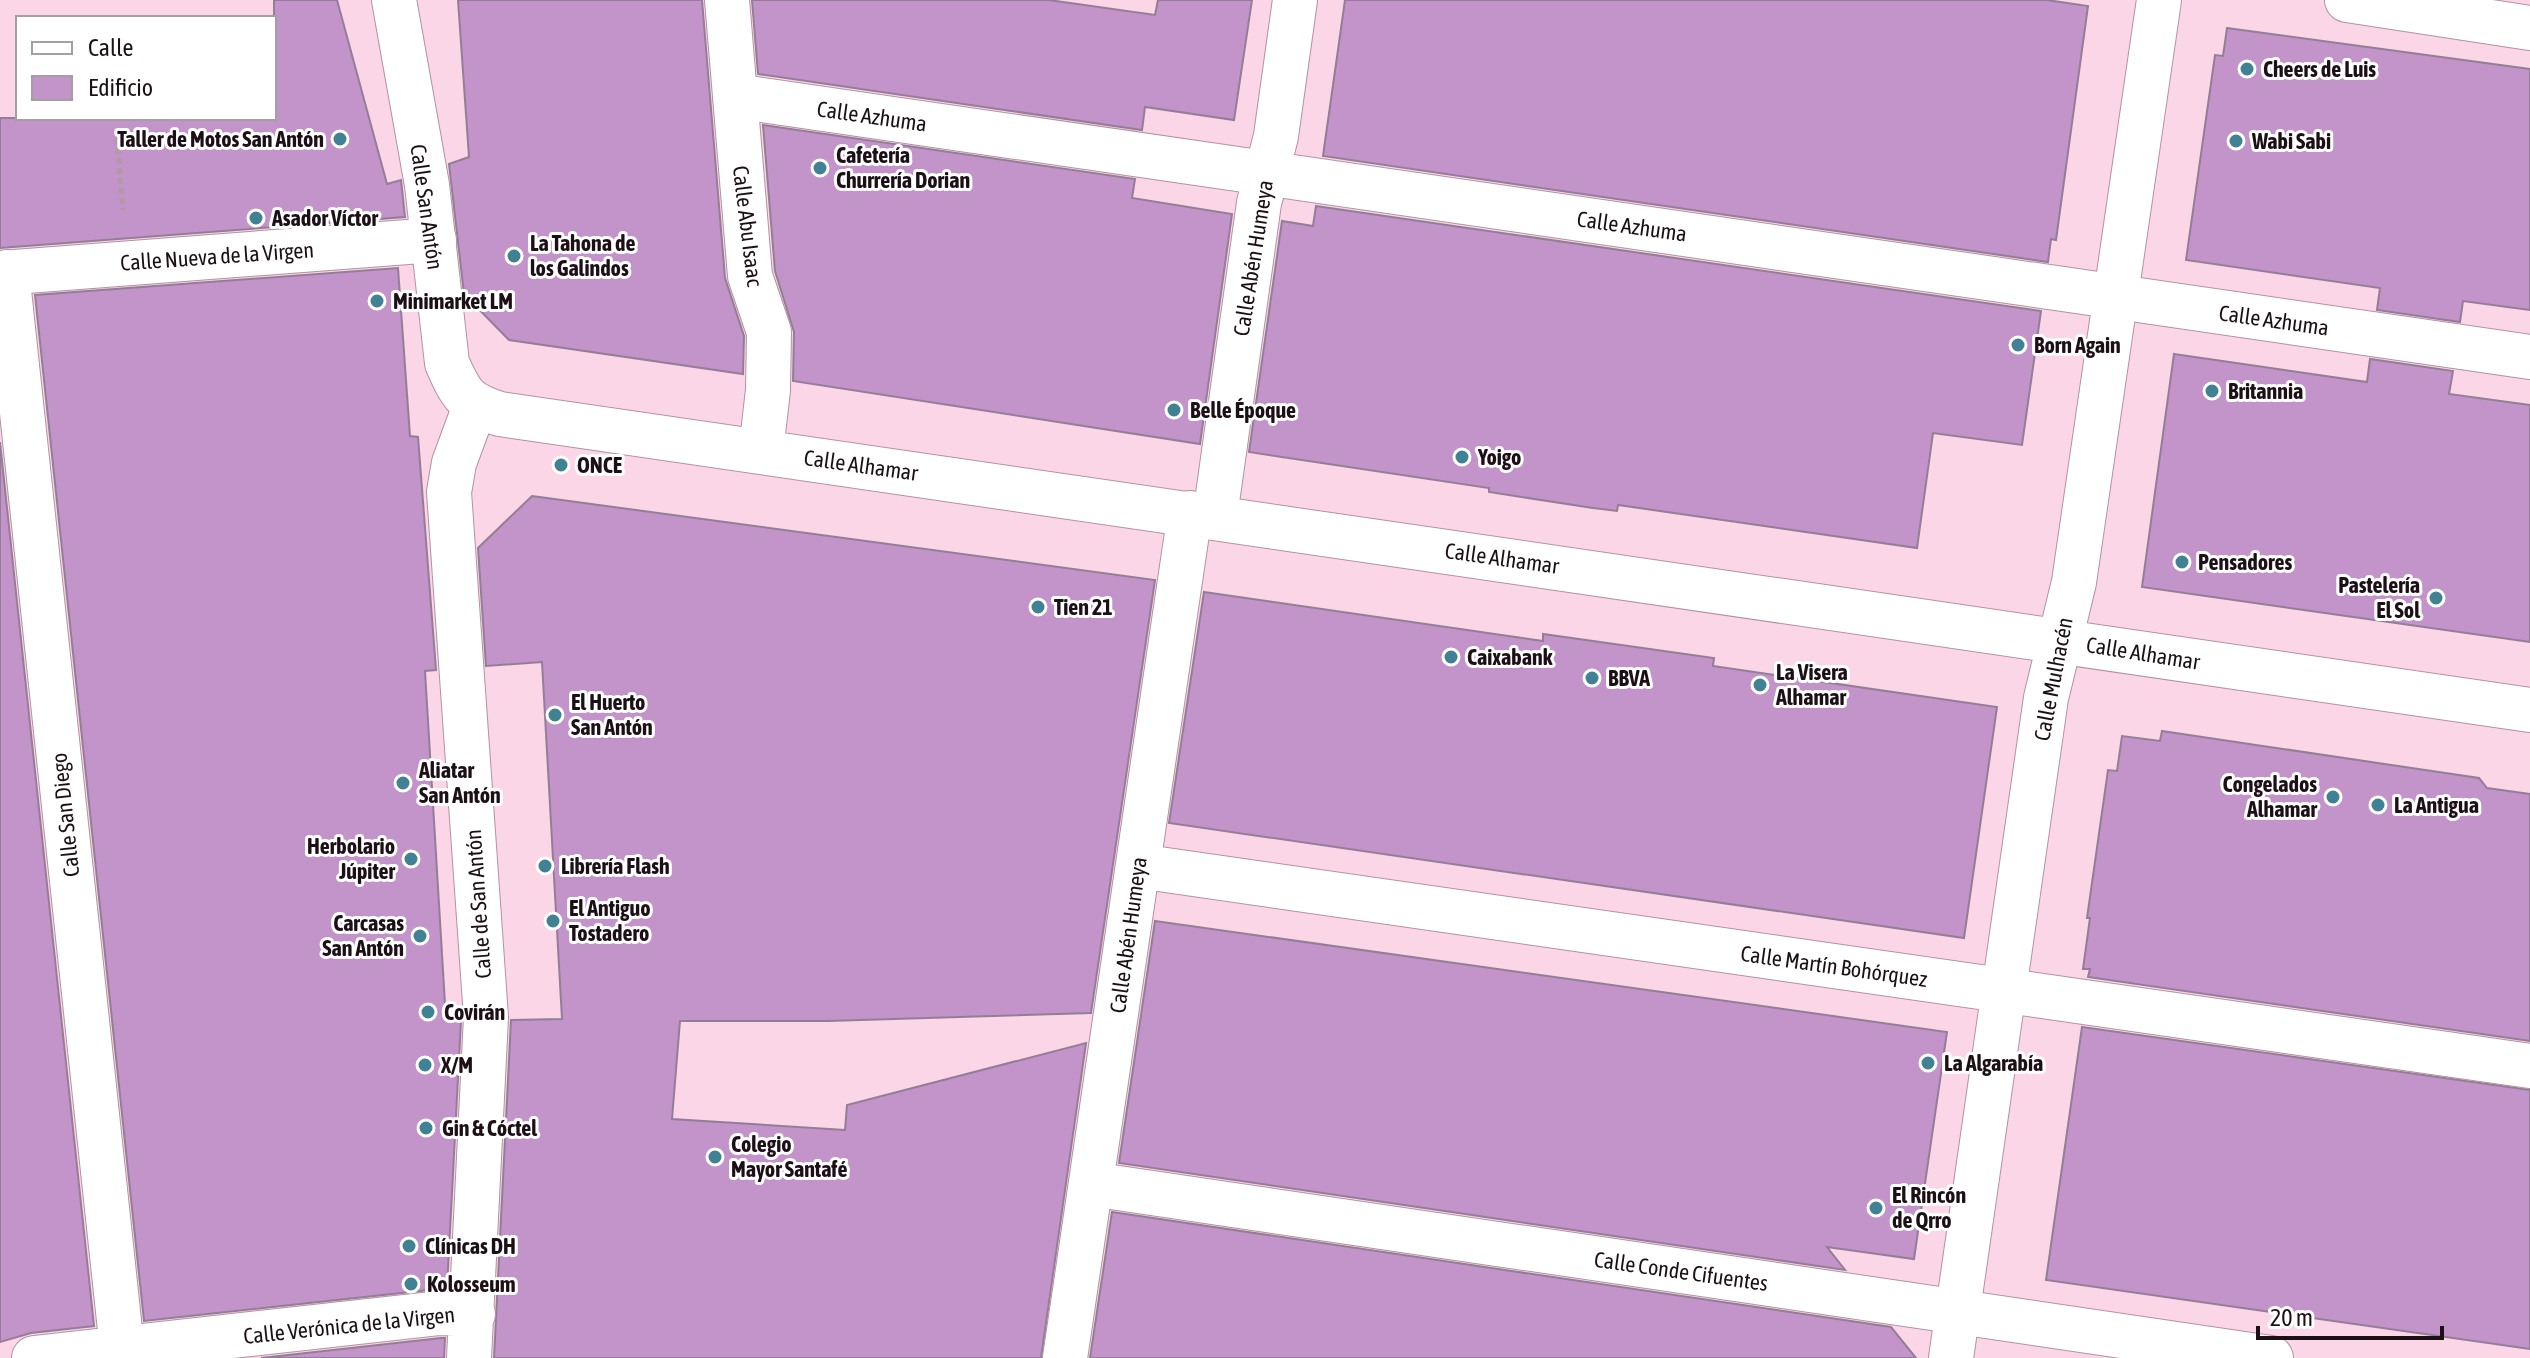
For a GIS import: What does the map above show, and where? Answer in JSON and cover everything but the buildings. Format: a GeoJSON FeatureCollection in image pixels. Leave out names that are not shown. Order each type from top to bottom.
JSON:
{"type":"FeatureCollection","features":[{"type":"Feature","properties":{"kind":"street","name":"Calle San Antón"},"geometry":{"type":"LineString","coordinates":[[394,0],[434,240],[447,363],[458,389],[475,406]]}},
{"type":"Feature","properties":{"kind":"street","name":"Calle Abu Isaac"},"geometry":{"type":"LineString","coordinates":[[727,0],[750,276],[769,332],[768,390],[761,451]]}},
{"type":"Feature","properties":{"kind":"street","name":"Calle Abén Humeya"},"geometry":{"type":"LineString","coordinates":[[1065,1358],[1138,866],[1267,173],[1295,0]]}},
{"type":"Feature","properties":{"kind":"street","name":"Calle Mulhacén"},"geometry":{"type":"LineString","coordinates":[[1951,1358],[2046,698],[2074,582],[2159,0]]}},
{"type":"Feature","properties":{"kind":"street"},"geometry":{"type":"LineString","coordinates":[[2347,0],[2530,28]]}},
{"type":"Feature","properties":{"kind":"street","name":"Calle Azhuma"},"geometry":{"type":"LineString","coordinates":[[735,96],[2530,357]]}},
{"type":"Feature","properties":{"kind":"street","name":"Calle Nueva de la Virgen"},"geometry":{"type":"LineString","coordinates":[[4,273],[434,240]]}},
{"type":"Feature","properties":{"kind":"street","name":"Calle San Diego"},"geometry":{"type":"LineString","coordinates":[[4,273],[123,1353]]}},
{"type":"Feature","properties":{"kind":"street","name":"Calle Alhamar"},"geometry":{"type":"LineString","coordinates":[[475,406],[500,414],[2530,710]]}},
{"type":"Feature","properties":{"kind":"street","name":"Calle de San Antón"},"geometry":{"type":"LineString","coordinates":[[469,1358],[486,1017],[449,492],[454,463],[475,406]]}},
{"type":"Feature","properties":{"kind":"street","name":"Calle Martín Bohórquez"},"geometry":{"type":"LineString","coordinates":[[1138,866],[2530,1066]]}},
{"type":"Feature","properties":{"kind":"street","name":"Calle Conde Cifuentes"},"geometry":{"type":"LineString","coordinates":[[1091,1184],[2271,1358]]}},
{"type":"Feature","properties":{"kind":"street","name":"Calle Verónica de la Virgen"},"geometry":{"type":"LineString","coordinates":[[34,1358],[123,1353],[440,1313],[473,1314]]}},
{"type":"Feature","properties":{"kind":"path"},"geometry":{"type":"LineString","coordinates":[[117,138],[127,262]]}},
{"type":"Feature","properties":{"kind":"place","name":"Cheers de Luis"},"geometry":{"type":"Point","coordinates":[2247,69]}},
{"type":"Feature","properties":{"kind":"place","name":"Taller de Motos San Antón"},"geometry":{"type":"Point","coordinates":[340,139]}},
{"type":"Feature","properties":{"kind":"place","name":"Wabi Sabi"},"geometry":{"type":"Point","coordinates":[2236,141]}},
{"type":"Feature","properties":{"kind":"place","name":"Cafetería Churrería Dorian"},"geometry":{"type":"Point","coordinates":[820,168]}},
{"type":"Feature","properties":{"kind":"place","name":"Asador Víctor"},"geometry":{"type":"Point","coordinates":[256,218]}},
{"type":"Feature","properties":{"kind":"place","name":"La Tahona de los Galindos"},"geometry":{"type":"Point","coordinates":[514,256]}},
{"type":"Feature","properties":{"kind":"place","name":"Minimarket LM"},"geometry":{"type":"Point","coordinates":[377,301]}},
{"type":"Feature","properties":{"kind":"place","name":"Born Again"},"geometry":{"type":"Point","coordinates":[2018,345]}},
{"type":"Feature","properties":{"kind":"place","name":"Britannia"},"geometry":{"type":"Point","coordinates":[2212,391]}},
{"type":"Feature","properties":{"kind":"place","name":"Belle Époque"},"geometry":{"type":"Point","coordinates":[1174,410]}},
{"type":"Feature","properties":{"kind":"place","name":"Yoigo"},"geometry":{"type":"Point","coordinates":[1462,457]}},
{"type":"Feature","properties":{"kind":"place","name":"ONCE"},"geometry":{"type":"Point","coordinates":[561,465]}},
{"type":"Feature","properties":{"kind":"place","name":"Pensadores"},"geometry":{"type":"Point","coordinates":[2182,562]}},
{"type":"Feature","properties":{"kind":"place","name":"Pastelería El Sol"},"geometry":{"type":"Point","coordinates":[2436,598]}},
{"type":"Feature","properties":{"kind":"place","name":"Tien 21"},"geometry":{"type":"Point","coordinates":[1038,607]}},
{"type":"Feature","properties":{"kind":"place","name":"Caixabank"},"geometry":{"type":"Point","coordinates":[1451,657]}},
{"type":"Feature","properties":{"kind":"place","name":"BBVA"},"geometry":{"type":"Point","coordinates":[1592,678]}},
{"type":"Feature","properties":{"kind":"place","name":"La Visera Alhamar"},"geometry":{"type":"Point","coordinates":[1760,685]}},
{"type":"Feature","properties":{"kind":"place","name":"El Huerto San Antón"},"geometry":{"type":"Point","coordinates":[555,715]}},
{"type":"Feature","properties":{"kind":"place","name":"Aliatar San Antón"},"geometry":{"type":"Point","coordinates":[403,783]}},
{"type":"Feature","properties":{"kind":"place","name":"Congelados Alhamar"},"geometry":{"type":"Point","coordinates":[2333,797]}},
{"type":"Feature","properties":{"kind":"place","name":"La Antigua"},"geometry":{"type":"Point","coordinates":[2378,805]}},
{"type":"Feature","properties":{"kind":"place","name":"Herbolario Júpiter"},"geometry":{"type":"Point","coordinates":[411,859]}},
{"type":"Feature","properties":{"kind":"place","name":"Librería Flash"},"geometry":{"type":"Point","coordinates":[545,866]}},
{"type":"Feature","properties":{"kind":"place","name":"El Antiguo Tostadero"},"geometry":{"type":"Point","coordinates":[553,921]}},
{"type":"Feature","properties":{"kind":"place","name":"Carcasas San Antón"},"geometry":{"type":"Point","coordinates":[420,936]}},
{"type":"Feature","properties":{"kind":"place","name":"Covirán"},"geometry":{"type":"Point","coordinates":[428,1012]}},
{"type":"Feature","properties":{"kind":"place","name":"La Algarabía"},"geometry":{"type":"Point","coordinates":[1928,1063]}},
{"type":"Feature","properties":{"kind":"place","name":"X/M"},"geometry":{"type":"Point","coordinates":[425,1065]}},
{"type":"Feature","properties":{"kind":"place","name":"Gin & Cóctel"},"geometry":{"type":"Point","coordinates":[426,1128]}},
{"type":"Feature","properties":{"kind":"place","name":"Colegio Mayor Santafé"},"geometry":{"type":"Point","coordinates":[715,1157]}},
{"type":"Feature","properties":{"kind":"place","name":"El Rincón de Qrro"},"geometry":{"type":"Point","coordinates":[1876,1208]}},
{"type":"Feature","properties":{"kind":"place","name":"Clínicas DH"},"geometry":{"type":"Point","coordinates":[409,1246]}},
{"type":"Feature","properties":{"kind":"place","name":"Kolosseum"},"geometry":{"type":"Point","coordinates":[411,1284]}}]}
